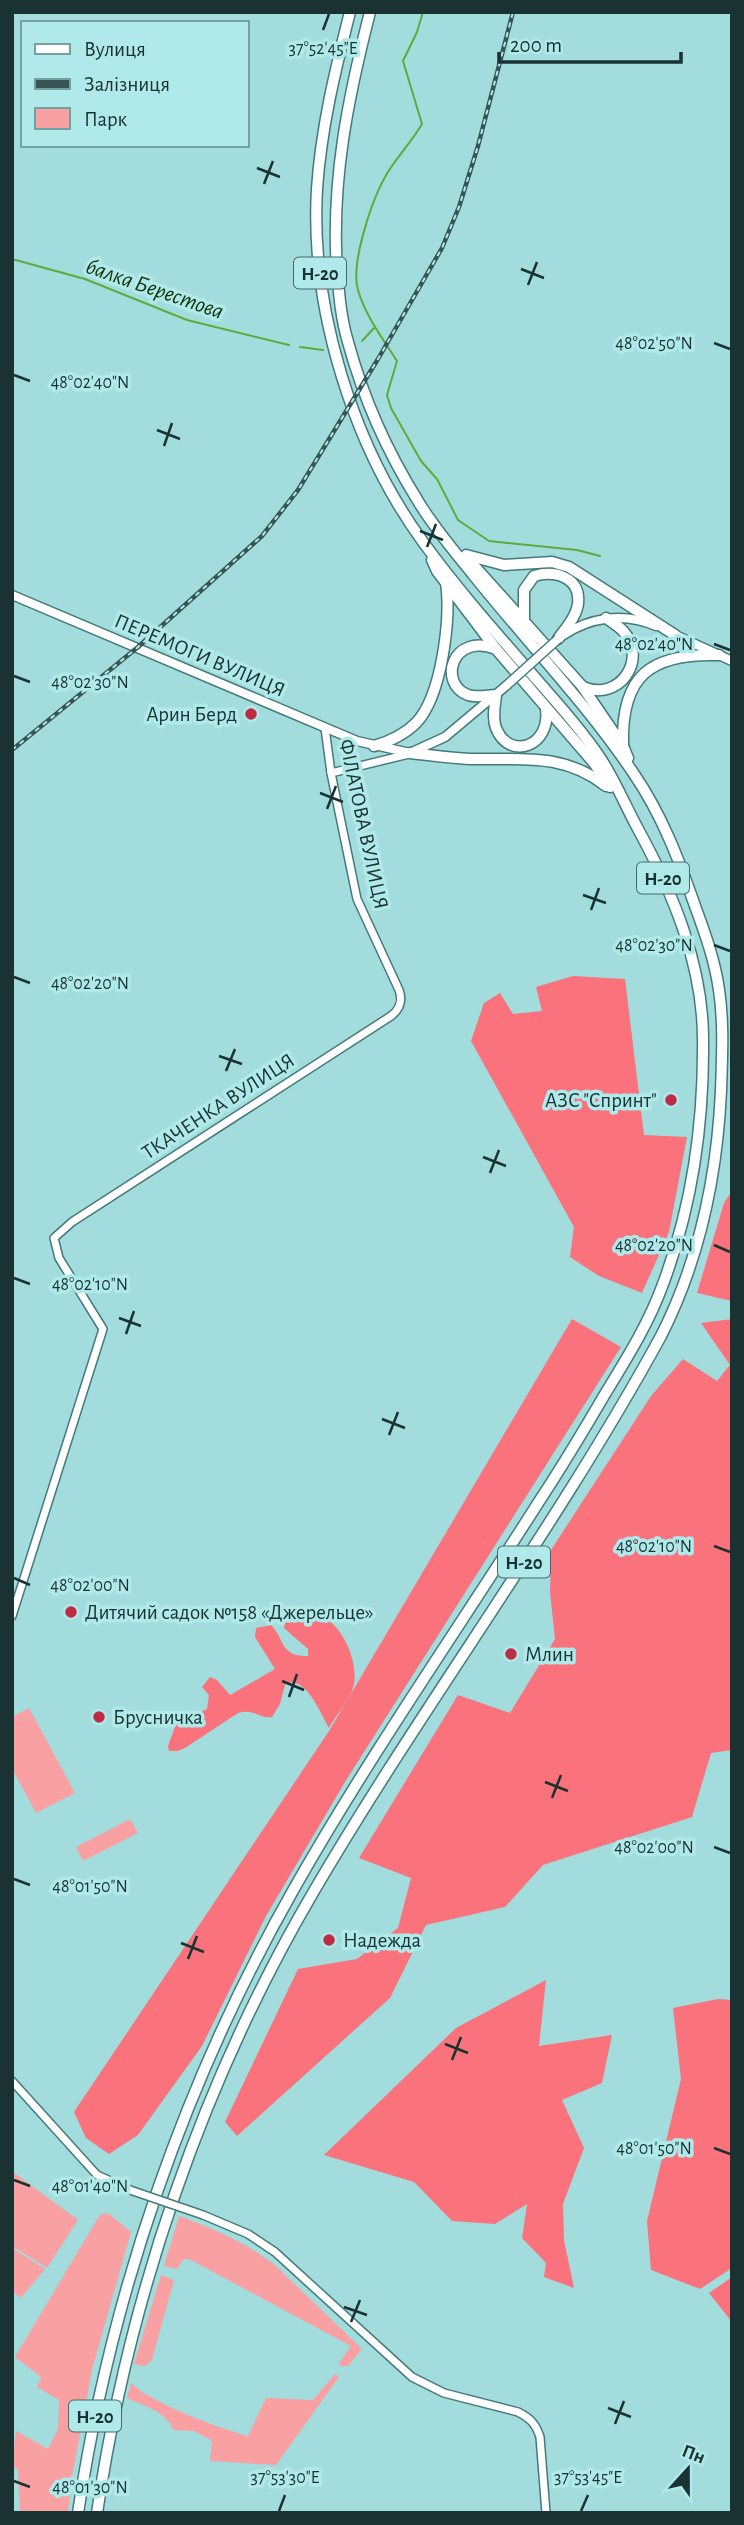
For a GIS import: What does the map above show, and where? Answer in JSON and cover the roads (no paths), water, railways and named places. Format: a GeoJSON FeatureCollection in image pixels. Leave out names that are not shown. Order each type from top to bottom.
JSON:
{"type":"FeatureCollection","features":[{"type":"Feature","properties":{"kind":"main road","name":"Н-20"},"geometry":{"type":"LineString","coordinates":[[78,2513],[108,2362],[145,2228],[182,2123],[230,2013],[259,1952],[342,1809],[560,1469],[651,1316],[683,1223],[700,1140],[703,1032],[697,981],[682,926],[657,863],[601,759],[426,546],[387,485],[359,424],[337,358],[322,289],[316,217],[317,187],[331,90],[350,12]]}},
{"type":"Feature","properties":{"kind":"main road","name":"Н-20"},"geometry":{"type":"LineString","coordinates":[[97,2513],[125,2364],[176,2192],[199,2131],[247,2021],[317,1885],[531,1550],[644,1367],[677,1304],[705,1220],[716,1159],[723,1044],[719,991],[714,965],[674,847],[637,778],[581,702],[452,548],[417,500],[388,445],[353,362],[346,338],[340,297],[336,236],[337,188],[342,134],[350,90],[370,12]]}},
{"type":"Feature","properties":{"kind":"main road"},"geometry":{"type":"LineString","coordinates":[[317,187],[337,188]]}},
{"type":"Feature","properties":{"kind":"main road"},"geometry":{"type":"LineString","coordinates":[[426,546],[437,571],[496,649],[594,763],[624,803]]}},
{"type":"Feature","properties":{"kind":"main road"},"geometry":{"type":"LineString","coordinates":[[452,548],[504,565],[552,562],[569,567],[675,635]]}},
{"type":"Feature","properties":{"kind":"main road"},"geometry":{"type":"LineString","coordinates":[[464,554],[582,686],[623,746],[637,778]]}},
{"type":"Feature","properties":{"kind":"main road"},"geometry":{"type":"LineString","coordinates":[[524,620],[524,590],[534,576],[551,573],[568,578],[574,584],[578,602],[575,614],[558,639]]}},
{"type":"Feature","properties":{"kind":"main road"},"geometry":{"type":"LineString","coordinates":[[374,746],[404,734],[418,721],[430,701],[448,614],[446,582]]}},
{"type":"Feature","properties":{"kind":"main road","name":"ПЕРЕМОГИ ВУЛИЦЯ"},"geometry":{"type":"LineString","coordinates":[[12,596],[325,728],[374,746],[410,753]]}},
{"type":"Feature","properties":{"kind":"main road"},"geometry":{"type":"LineString","coordinates":[[582,686],[592,690],[608,690],[621,682],[629,670],[631,656],[628,640],[624,632],[606,618]]}},
{"type":"Feature","properties":{"kind":"main road"},"geometry":{"type":"LineString","coordinates":[[410,753],[445,737],[558,639],[578,626],[606,618],[639,621],[732,661]]}},
{"type":"Feature","properties":{"kind":"main road"},"geometry":{"type":"LineString","coordinates":[[496,649],[484,645],[469,646],[461,650],[452,671],[456,684],[467,695],[496,695]]}},
{"type":"Feature","properties":{"kind":"main road"},"geometry":{"type":"LineString","coordinates":[[623,746],[622,725],[626,703],[643,674],[659,662],[670,658],[719,655]]}},
{"type":"Feature","properties":{"kind":"main road"},"geometry":{"type":"LineString","coordinates":[[496,695],[496,729],[508,742],[515,745],[531,744],[542,735],[547,719],[546,708]]}},
{"type":"Feature","properties":{"kind":"main road"},"geometry":{"type":"LineString","coordinates":[[410,753],[467,759],[556,761],[586,772],[612,790]]}},
{"type":"Feature","properties":{"kind":"main road"},"geometry":{"type":"LineString","coordinates":[[515,1540],[531,1550]]}},
{"type":"Feature","properties":{"kind":"main road"},"geometry":{"type":"LineString","coordinates":[[230,2013],[247,2021]]}},
{"type":"Feature","properties":{"kind":"street","name":"ФІЛАТОВА ВУЛИЦЯ"},"geometry":{"type":"LineString","coordinates":[[325,728],[331,773],[357,899],[399,990],[401,1003]]}},
{"type":"Feature","properties":{"kind":"street"},"geometry":{"type":"LineString","coordinates":[[331,773],[410,753]]}},
{"type":"Feature","properties":{"kind":"street","name":"ТКАЧЕНКА ВУЛИЦЯ"},"geometry":{"type":"LineString","coordinates":[[12,1616],[103,1329],[59,1258],[54,1238],[72,1222],[391,1016],[401,1003]]}},
{"type":"Feature","properties":{"kind":"street"},"geometry":{"type":"LineString","coordinates":[[12,2081],[97,2175],[248,2234],[275,2252],[412,2377],[444,2393],[528,2417],[537,2427],[540,2437],[545,2513]]}},
{"type":"Feature","properties":{"kind":"waterway"},"geometry":{"type":"LineString","coordinates":[[423,12],[403,61],[422,124],[382,183],[364,230],[357,264],[358,290],[365,309],[397,361],[387,395],[391,408],[421,461],[437,479],[458,520],[489,541],[577,550],[600,556]]}},
{"type":"Feature","properties":{"kind":"waterway","name":"балка Берестова"},"geometry":{"type":"LineString","coordinates":[[12,259],[85,279],[187,320],[289,345]]}},
{"type":"Feature","properties":{"kind":"waterway","name":"балка Берестова"},"geometry":{"type":"LineString","coordinates":[[362,341],[374,328]]}},
{"type":"Feature","properties":{"kind":"waterway","name":"балка Берестова"},"geometry":{"type":"LineString","coordinates":[[300,347],[323,350]]}},
{"type":"Feature","properties":{"kind":"railway"},"geometry":{"type":"LineString","coordinates":[[12,750],[138,647],[262,536],[298,490],[442,248],[459,207],[478,146],[513,12]]}},
{"type":"Feature","properties":{"kind":"place","name":"Арин Берд"},"geometry":{"type":"Point","coordinates":[251,714]}},
{"type":"Feature","properties":{"kind":"place","name":"АЗС \"Спринт\""},"geometry":{"type":"Point","coordinates":[671,1100]}},
{"type":"Feature","properties":{"kind":"place","name":"Дитячий садок №158 «Джерельце»"},"geometry":{"type":"Point","coordinates":[71,1612]}},
{"type":"Feature","properties":{"kind":"place","name":"Млин"},"geometry":{"type":"Point","coordinates":[511,1654]}},
{"type":"Feature","properties":{"kind":"place","name":"Брусничка"},"geometry":{"type":"Point","coordinates":[99,1717]}},
{"type":"Feature","properties":{"kind":"place","name":"Надежда"},"geometry":{"type":"Point","coordinates":[329,1940]}}]}
